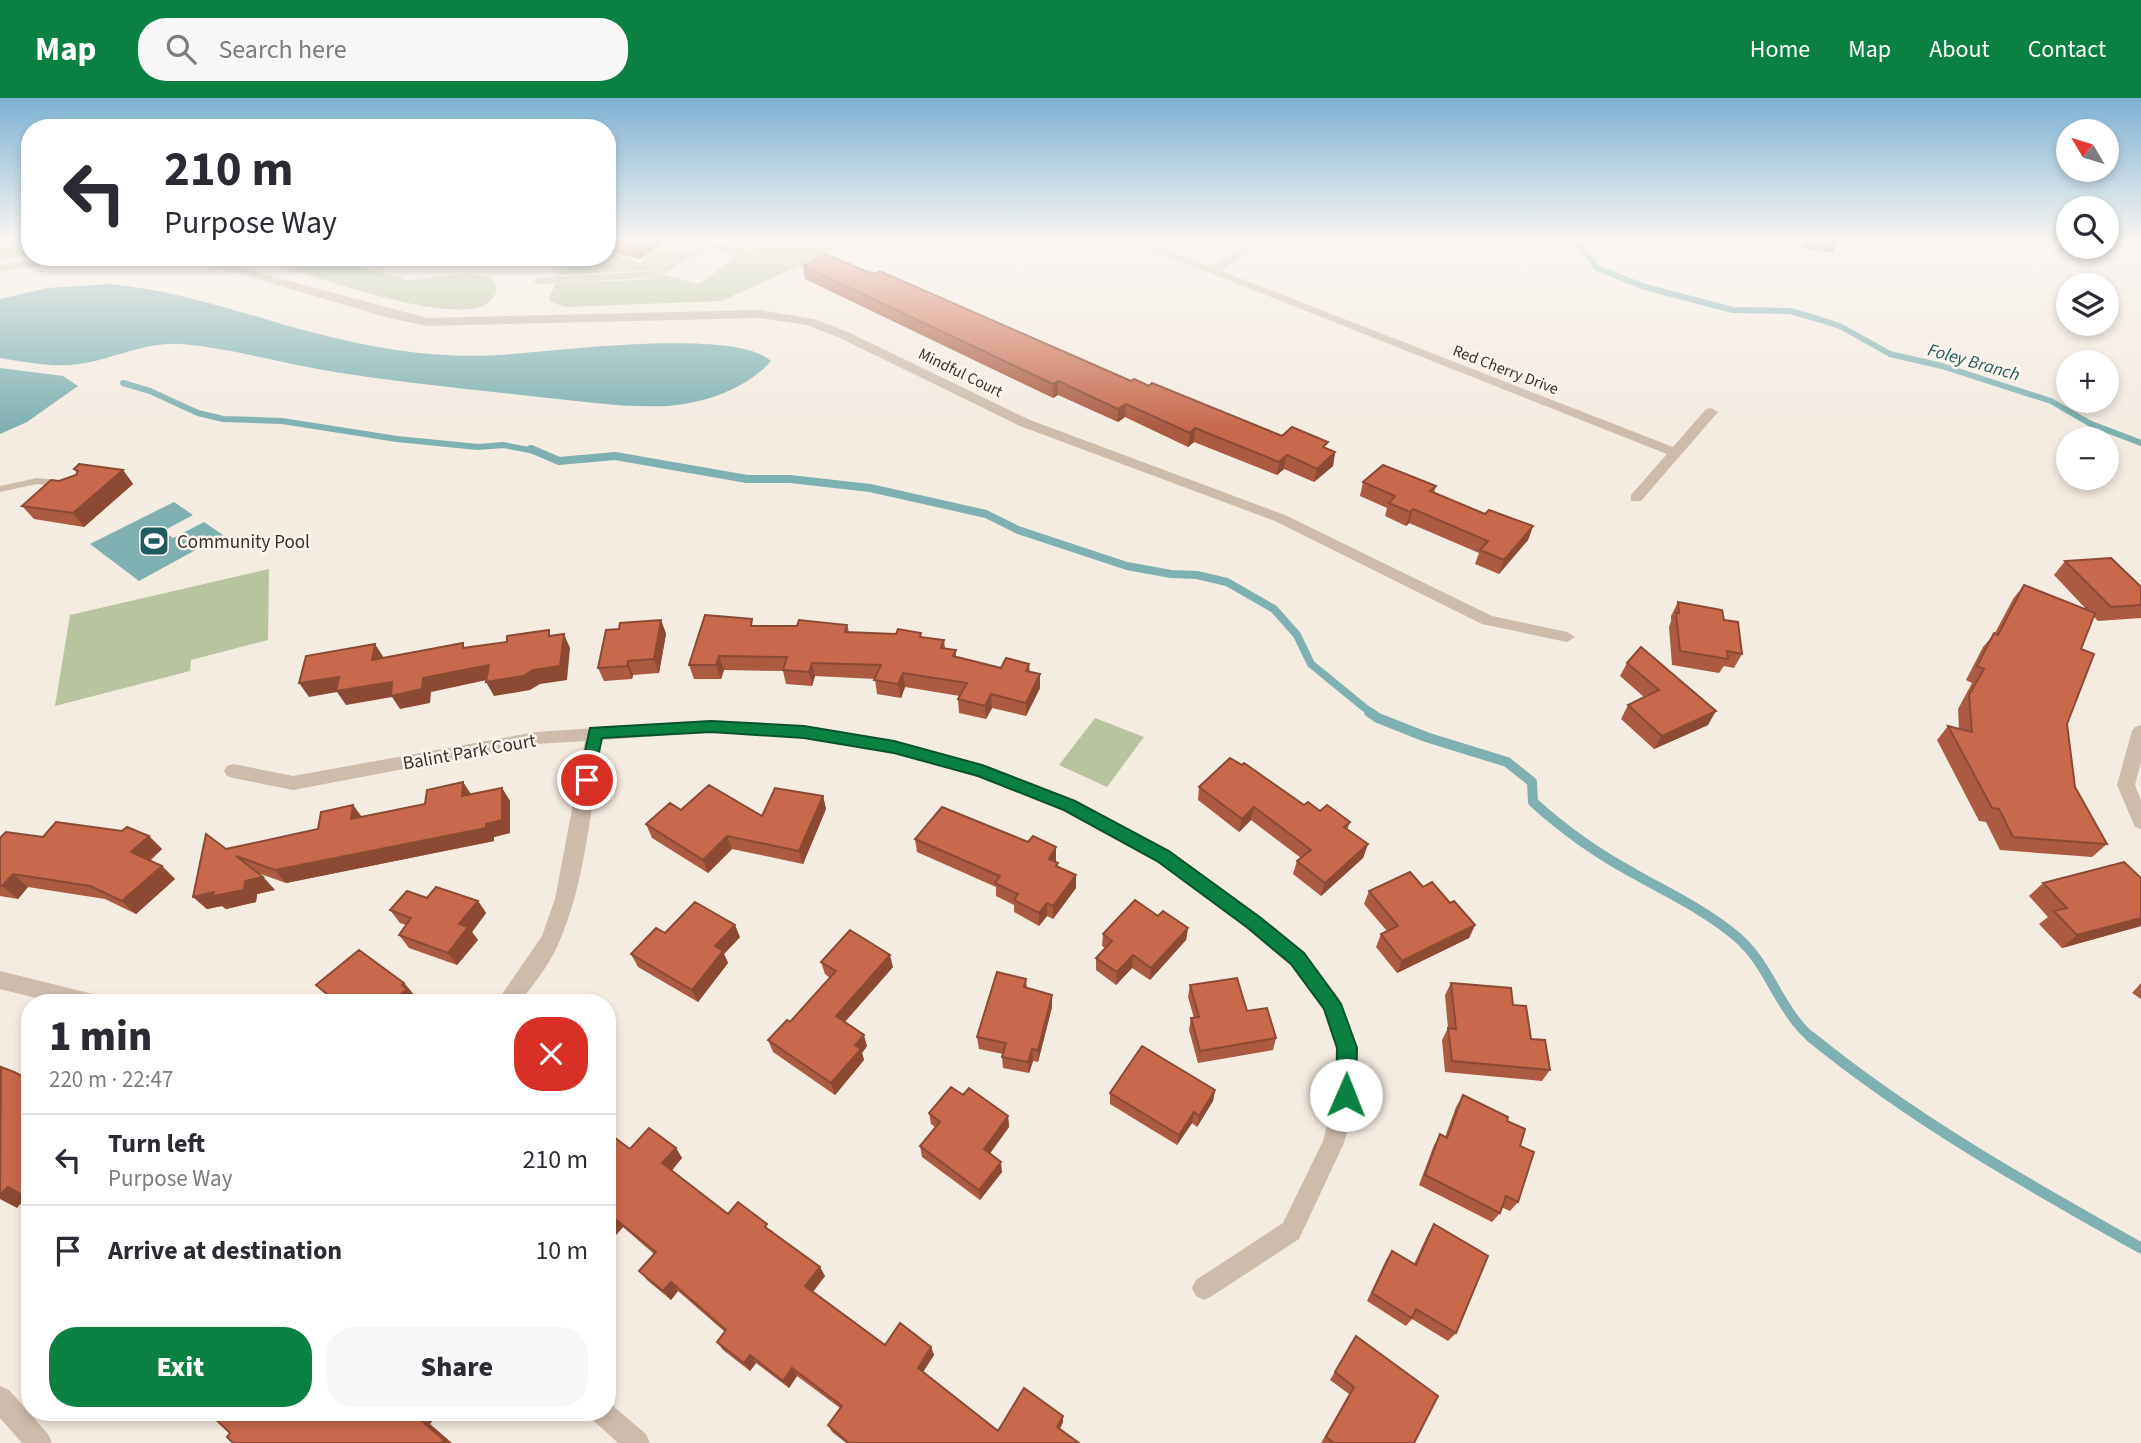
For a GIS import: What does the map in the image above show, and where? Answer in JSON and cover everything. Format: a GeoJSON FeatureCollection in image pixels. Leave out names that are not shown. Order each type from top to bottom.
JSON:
{"type":"FeatureCollection","features":[{"type":"Feature","properties":{"kind":"street","name":"Mindful Court"},"geometry":{"type":"LineString","coordinates":[[346,302],[426,322],[759,314],[810,322],[844,335],[1025,423],[1280,518],[1488,621],[1567,637]]}},
{"type":"Feature","properties":{"kind":"street","name":"Red Cherry Drive"},"geometry":{"type":"LineString","coordinates":[[1292,302],[1675,452]]}},
{"type":"Feature","properties":{"kind":"street"},"geometry":{"type":"LineString","coordinates":[[1636,498],[1711,412]]}},
{"type":"Feature","properties":{"kind":"street","name":"Balint Park Court"},"geometry":{"type":"LineString","coordinates":[[233,771],[293,783],[536,738],[595,732],[711,726],[804,732],[894,747],[982,771],[1069,806],[1163,856],[1255,923],[1297,959],[1332,1004],[1347,1048],[1346,1095],[1333,1143],[1291,1231],[1204,1288]]}},
{"type":"Feature","properties":{"kind":"street"},"geometry":{"type":"LineString","coordinates":[[2141,731],[2126,785],[2141,822]]}},
{"type":"Feature","properties":{"kind":"street"},"geometry":{"type":"LineString","coordinates":[[513,994],[529,975],[551,939],[565,899],[595,732]]}},
{"type":"Feature","properties":{"kind":"street"},"geometry":{"type":"LineString","coordinates":[[0,980],[57,994]]}},
{"type":"Feature","properties":{"kind":"street"},"geometry":{"type":"LineString","coordinates":[[0,1399],[39,1443]]}},
{"type":"Feature","properties":{"kind":"street"},"geometry":{"type":"LineString","coordinates":[[613,1421],[637,1443]]}},
{"type":"Feature","properties":{"kind":"lane"},"geometry":{"type":"LineString","coordinates":[[0,489],[37,481],[80,486]]}},
{"type":"Feature","properties":{"kind":"green space"},"geometry":{"type":"Polygon","coordinates":[[[402,302],[489,302],[477,308],[428,307],[402,302]]]}},
{"type":"Feature","properties":{"kind":"green space"},"geometry":{"type":"Polygon","coordinates":[[[551,302],[701,302],[565,307],[551,302]]]}},
{"type":"Feature","properties":{"kind":"green space"},"geometry":{"type":"Polygon","coordinates":[[[269,569],[268,640],[191,660],[190,671],[55,706],[70,615],[269,569]]]}},
{"type":"Feature","properties":{"kind":"green space"},"geometry":{"type":"Polygon","coordinates":[[[1095,718],[1144,737],[1107,787],[1059,765],[1095,718]]]}},
{"type":"Feature","properties":{"kind":"water"},"geometry":{"type":"Polygon","coordinates":[[[0,302],[202,302],[323,335],[410,352],[469,356],[682,343],[720,345],[751,351],[771,361],[750,380],[723,393],[680,405],[650,406],[587,402],[377,378],[182,344],[156,345],[92,362],[69,365],[0,358],[0,302]]]}},
{"type":"Feature","properties":{"kind":"water"},"geometry":{"type":"Polygon","coordinates":[[[0,368],[63,376],[78,386],[27,422],[0,434],[0,368]]]}},
{"type":"Feature","properties":{"kind":"water","name":"Community Pool"},"geometry":{"type":"Polygon","coordinates":[[[174,502],[193,515],[163,531],[173,538],[204,522],[223,535],[139,581],[90,544],[174,502]]]}},
{"type":"Feature","properties":{"kind":"building"},"geometry":{"type":"Polygon","coordinates":[[[879,302],[950,302],[1131,381],[1134,379],[1149,386],[1152,383],[1282,436],[1292,427],[1328,442],[1323,447],[1335,452],[1317,469],[1287,455],[1279,462],[1195,428],[1190,433],[1126,404],[1118,409],[1058,381],[1053,384],[879,302]]]}},
{"type":"Feature","properties":{"kind":"building"},"geometry":{"type":"Polygon","coordinates":[[[79,464],[123,470],[73,513],[22,506],[51,480],[59,481],[76,475],[78,471],[74,469],[79,464]]]}},
{"type":"Feature","properties":{"kind":"building"},"geometry":{"type":"Polygon","coordinates":[[[1383,465],[1436,486],[1430,491],[1485,514],[1489,510],[1533,526],[1504,560],[1480,550],[1488,541],[1413,509],[1410,512],[1389,503],[1395,496],[1363,482],[1383,465]]]}},
{"type":"Feature","properties":{"kind":"building"},"geometry":{"type":"Polygon","coordinates":[[[2111,558],[2141,587],[2141,605],[2111,607],[2065,561],[2111,558]]]}},
{"type":"Feature","properties":{"kind":"building"},"geometry":{"type":"Polygon","coordinates":[[[2024,585],[2095,613],[2081,649],[2094,654],[2067,724],[2075,787],[2107,844],[2013,837],[1999,809],[1992,808],[1948,726],[1972,732],[1969,695],[1984,669],[1977,666],[1994,633],[1998,635],[2024,585]]]}},
{"type":"Feature","properties":{"kind":"building"},"geometry":{"type":"Polygon","coordinates":[[[1678,602],[1722,610],[1724,620],[1738,622],[1742,654],[1727,651],[1728,659],[1680,651],[1676,613],[1679,613],[1678,602]]]}},
{"type":"Feature","properties":{"kind":"building"},"geometry":{"type":"Polygon","coordinates":[[[705,615],[752,619],[751,626],[797,626],[799,620],[847,625],[845,632],[896,634],[898,629],[921,633],[920,637],[944,640],[941,648],[956,650],[953,656],[1001,668],[1006,658],[1029,664],[1026,671],[1040,674],[1026,703],[991,694],[985,706],[958,699],[967,683],[903,673],[898,684],[874,680],[881,665],[812,663],[809,672],[783,670],[787,657],[719,656],[716,665],[689,665],[705,615]]]}},
{"type":"Feature","properties":{"kind":"building"},"geometry":{"type":"Polygon","coordinates":[[[661,620],[654,659],[628,661],[627,666],[598,668],[606,630],[619,629],[620,623],[661,620]]]}},
{"type":"Feature","properties":{"kind":"building"},"geometry":{"type":"Polygon","coordinates":[[[549,630],[549,636],[564,634],[560,666],[533,670],[523,676],[486,682],[489,665],[423,678],[422,689],[391,696],[392,682],[336,691],[339,677],[299,683],[306,656],[375,644],[372,660],[463,643],[463,648],[507,642],[507,636],[549,630]]]}},
{"type":"Feature","properties":{"kind":"building"},"geometry":{"type":"Polygon","coordinates":[[[1641,647],[1716,711],[1662,736],[1628,705],[1659,690],[1627,663],[1641,647]]]}},
{"type":"Feature","properties":{"kind":"building"},"geometry":{"type":"Polygon","coordinates":[[[1230,758],[1242,765],[1244,763],[1304,805],[1308,802],[1320,811],[1327,805],[1350,822],[1344,827],[1368,844],[1325,883],[1297,861],[1311,850],[1254,807],[1242,819],[1199,787],[1230,758]]]}},
{"type":"Feature","properties":{"kind":"building"},"geometry":{"type":"Polygon","coordinates":[[[463,782],[462,796],[502,788],[502,820],[486,824],[486,828],[275,870],[236,856],[263,877],[245,881],[244,890],[193,897],[206,834],[226,849],[318,829],[321,812],[353,805],[351,819],[425,804],[427,790],[463,782]]]}},
{"type":"Feature","properties":{"kind":"building"},"geometry":{"type":"Polygon","coordinates":[[[709,785],[762,816],[775,788],[823,796],[799,851],[727,836],[703,860],[646,824],[670,803],[681,810],[709,785]]]}},
{"type":"Feature","properties":{"kind":"building"},"geometry":{"type":"Polygon","coordinates":[[[942,807],[1028,842],[1033,836],[1056,847],[1049,859],[1058,863],[1056,866],[1076,875],[1053,906],[1047,903],[1039,913],[1014,900],[1018,894],[995,883],[1000,876],[915,839],[942,807]]]}},
{"type":"Feature","properties":{"kind":"building"},"geometry":{"type":"Polygon","coordinates":[[[56,822],[122,831],[127,827],[149,836],[131,852],[162,866],[122,901],[90,886],[13,874],[0,886],[0,838],[6,832],[43,837],[56,822]]]}},
{"type":"Feature","properties":{"kind":"building"},"geometry":{"type":"Polygon","coordinates":[[[2124,862],[2141,878],[2141,918],[2077,935],[2054,911],[2067,908],[2043,883],[2124,862]]]}},
{"type":"Feature","properties":{"kind":"building"},"geometry":{"type":"Polygon","coordinates":[[[1410,872],[1423,887],[1432,882],[1450,903],[1454,901],[1475,925],[1402,961],[1381,934],[1398,926],[1369,891],[1410,872]]]}},
{"type":"Feature","properties":{"kind":"building"},"geometry":{"type":"Polygon","coordinates":[[[436,887],[478,901],[459,924],[468,927],[448,953],[399,935],[411,918],[390,910],[407,891],[427,898],[436,887]]]}},
{"type":"Feature","properties":{"kind":"building"},"geometry":{"type":"Polygon","coordinates":[[[1135,900],[1158,916],[1163,911],[1188,928],[1151,968],[1133,955],[1117,972],[1096,958],[1112,941],[1103,934],[1135,900]]]}},
{"type":"Feature","properties":{"kind":"building"},"geometry":{"type":"Polygon","coordinates":[[[695,902],[735,925],[715,946],[723,951],[692,990],[631,954],[656,928],[665,933],[695,902]]]}},
{"type":"Feature","properties":{"kind":"building"},"geometry":{"type":"Polygon","coordinates":[[[850,930],[890,955],[836,1016],[864,1035],[855,1045],[861,1049],[831,1083],[768,1040],[787,1020],[790,1022],[836,971],[821,962],[850,930]]]}},
{"type":"Feature","properties":{"kind":"building"},"geometry":{"type":"Polygon","coordinates":[[[359,950],[404,983],[402,985],[407,989],[401,994],[327,994],[316,985],[359,950]]]}},
{"type":"Feature","properties":{"kind":"building"},"geometry":{"type":"Polygon","coordinates":[[[997,972],[1026,979],[1024,987],[1052,995],[1038,1050],[1032,1049],[1028,1062],[1002,1057],[1006,1043],[977,1037],[997,972]]]}},
{"type":"Feature","properties":{"kind":"building"},"geometry":{"type":"Polygon","coordinates":[[[1237,978],[1247,1011],[1267,1008],[1276,1038],[1200,1051],[1191,1018],[1199,1017],[1190,985],[1237,978]]]}},
{"type":"Feature","properties":{"kind":"building"},"geometry":{"type":"Polygon","coordinates":[[[1451,983],[1511,988],[1513,1005],[1526,1006],[1531,1039],[1545,1040],[1550,1070],[1452,1061],[1448,1028],[1456,1029],[1451,983]]]}},
{"type":"Feature","properties":{"kind":"building"},"geometry":{"type":"Polygon","coordinates":[[[1142,1046],[1215,1090],[1199,1116],[1194,1112],[1179,1135],[1110,1093],[1142,1046]]]}},
{"type":"Feature","properties":{"kind":"building"},"geometry":{"type":"Polygon","coordinates":[[[1,1067],[21,1076],[21,1194],[8,1187],[0,1195],[1,1067]]]}},
{"type":"Feature","properties":{"kind":"building"},"geometry":{"type":"Polygon","coordinates":[[[951,1087],[963,1095],[969,1088],[1008,1116],[984,1149],[1001,1162],[979,1190],[920,1146],[940,1122],[929,1113],[951,1087]]]}},
{"type":"Feature","properties":{"kind":"building"},"geometry":{"type":"Polygon","coordinates":[[[1463,1095],[1508,1117],[1507,1121],[1525,1129],[1520,1146],[1534,1152],[1518,1202],[1506,1196],[1500,1213],[1425,1175],[1440,1134],[1447,1138],[1463,1095]]]}},
{"type":"Feature","properties":{"kind":"building"},"geometry":{"type":"Polygon","coordinates":[[[649,1128],[676,1148],[662,1163],[728,1214],[738,1202],[767,1224],[765,1227],[820,1267],[805,1286],[885,1345],[900,1323],[931,1347],[918,1368],[998,1431],[1024,1388],[1063,1416],[1057,1427],[1079,1443],[849,1443],[828,1425],[842,1406],[792,1368],[783,1381],[750,1355],[744,1363],[717,1342],[726,1330],[671,1282],[663,1291],[639,1271],[656,1252],[616,1220],[616,1139],[630,1149],[649,1128]]]}},
{"type":"Feature","properties":{"kind":"building"},"geometry":{"type":"Polygon","coordinates":[[[1434,1224],[1488,1256],[1456,1333],[1416,1309],[1412,1318],[1372,1293],[1392,1251],[1416,1265],[1434,1224]]]}},
{"type":"Feature","properties":{"kind":"building"},"geometry":{"type":"Polygon","coordinates":[[[1356,1336],[1438,1396],[1414,1443],[1334,1443],[1326,1437],[1354,1387],[1335,1372],[1356,1336]]]}},
{"type":"Feature","properties":{"kind":"building"},"geometry":{"type":"Polygon","coordinates":[[[217,1421],[422,1421],[444,1440],[441,1443],[233,1443],[227,1437],[230,1433],[217,1421]]]}},
{"type":"Feature","properties":{"kind":"waterway","name":"Foley Branch"},"geometry":{"type":"LineString","coordinates":[[1701,302],[1733,310],[1790,311],[1840,326],[1890,354],[1942,366],[2051,401],[2089,423],[2141,443]]}},
{"type":"Feature","properties":{"kind":"waterway"},"geometry":{"type":"LineString","coordinates":[[123,383],[150,391],[198,413],[223,419],[282,421],[397,439],[478,447],[503,445],[535,451]]}},
{"type":"Feature","properties":{"kind":"waterway"},"geometry":{"type":"LineString","coordinates":[[531,449],[559,461],[615,456],[747,479],[790,479],[870,488],[986,514],[1018,530],[1127,566],[1171,574],[1197,575],[1227,582],[1274,609],[1297,635],[1311,664],[1371,713]]}},
{"type":"Feature","properties":{"kind":"waterway"},"geometry":{"type":"LineString","coordinates":[[1369,712],[1426,737],[1507,762],[1532,782],[1533,802],[1569,831],[1593,849],[1700,911],[1737,937],[1758,961],[1791,1015],[1813,1039]]}},
{"type":"Feature","properties":{"kind":"waterway"},"geometry":{"type":"LineString","coordinates":[[1811,1037],[1890,1096],[1971,1150],[2141,1248]]}},
{"type":"Feature","properties":{"kind":"place","name":"Community Pool"},"geometry":{"type":"Point","coordinates":[154,541]}},
{"type":"Feature","properties":{"kind":"route"},"geometry":{"type":"LineString","coordinates":[[587,780],[595,732],[711,726],[804,732],[894,747],[982,771],[1069,806],[1163,856],[1255,923],[1297,959],[1332,1004],[1347,1048],[1346,1095]]}}]}
